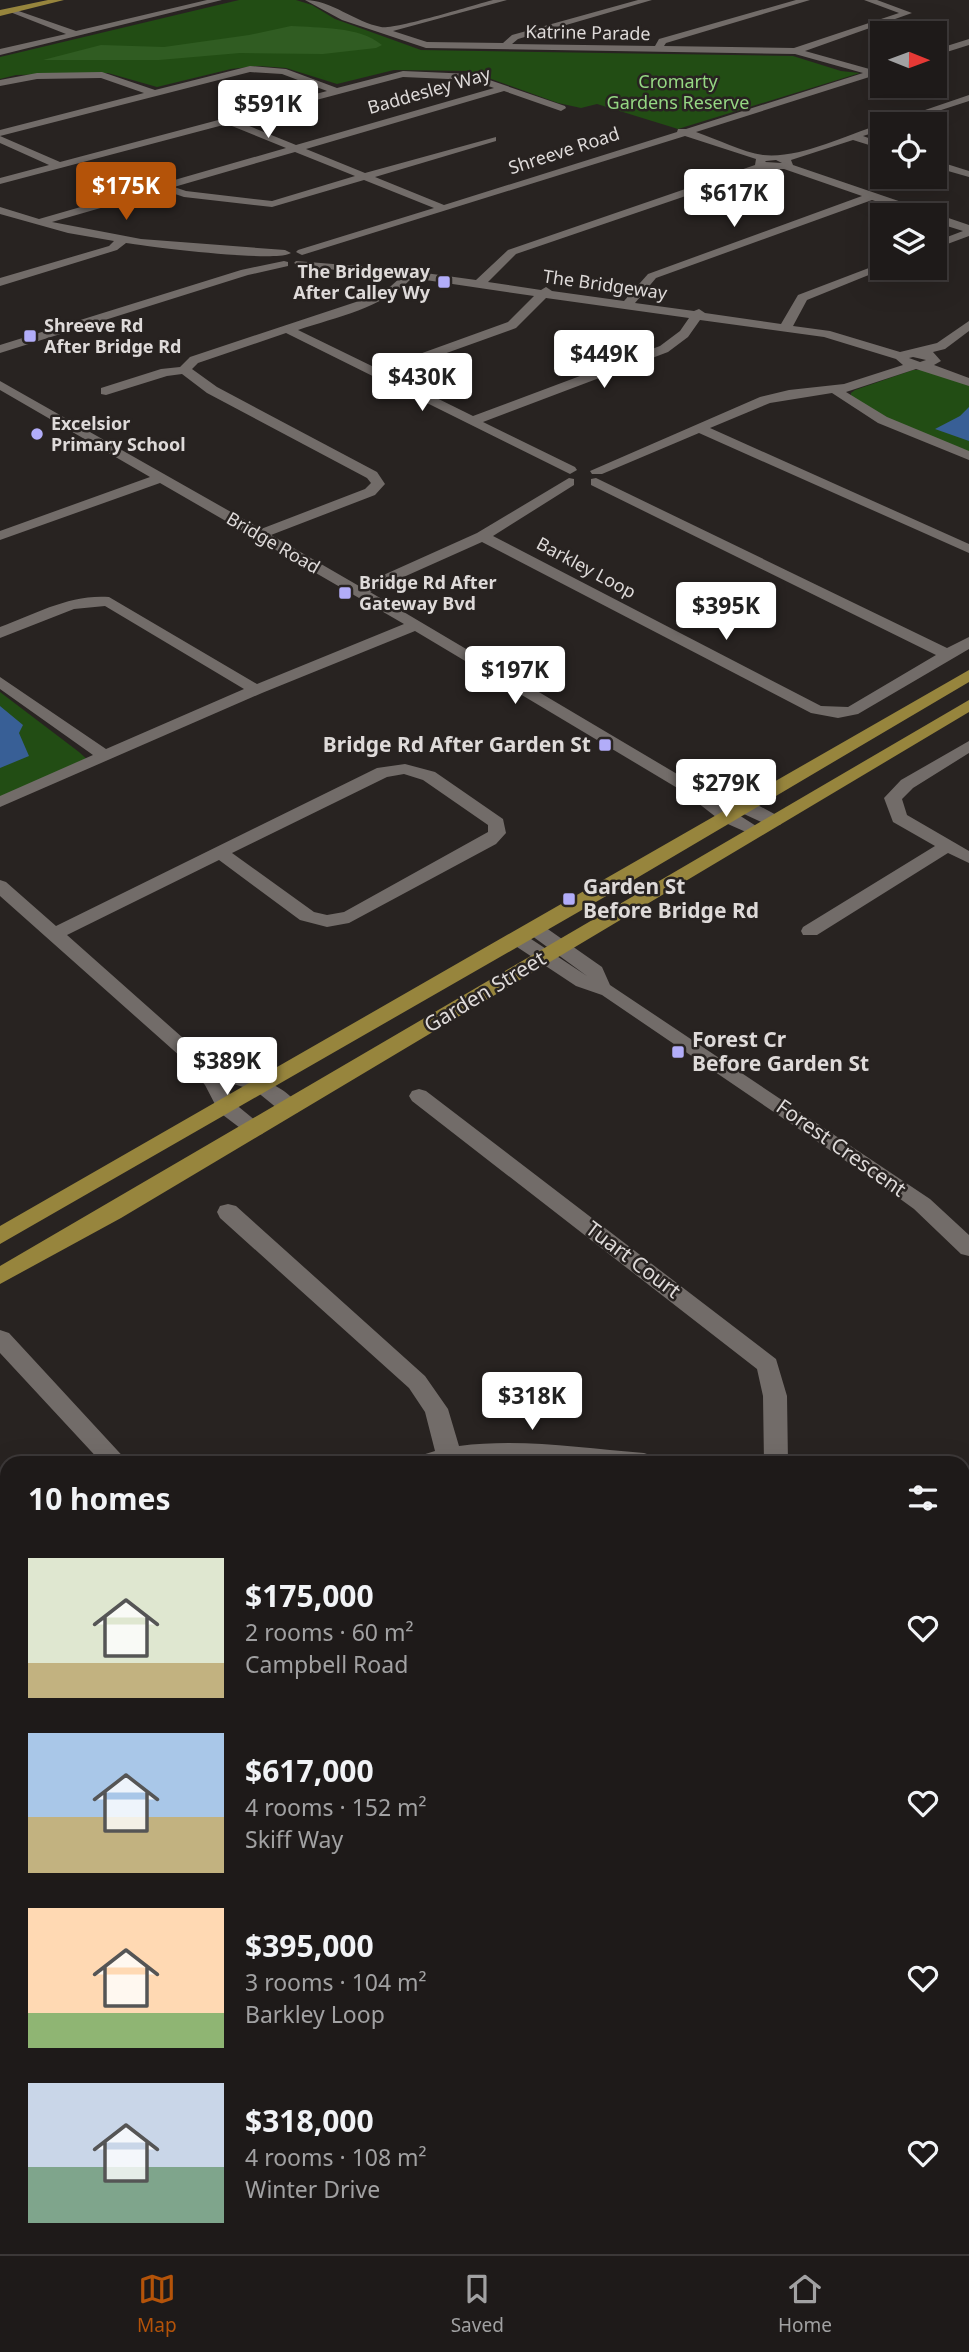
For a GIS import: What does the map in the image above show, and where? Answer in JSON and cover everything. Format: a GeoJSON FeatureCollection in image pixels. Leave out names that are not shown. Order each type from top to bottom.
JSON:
{"type":"FeatureCollection","features":[{"type":"Feature","properties":{"kind":"main road"},"geometry":{"type":"LineString","coordinates":[[0,13],[60,0]]}},
{"type":"Feature","properties":{"kind":"main road","name":"Garden Street"},"geometry":{"type":"LineString","coordinates":[[0,1236],[526,934],[969,675]]}},
{"type":"Feature","properties":{"kind":"main road","name":"Garden Street"},"geometry":{"type":"LineString","coordinates":[[0,1276],[255,1129],[969,705]]}},
{"type":"Feature","properties":{"kind":"street"},"geometry":{"type":"LineString","coordinates":[[0,52],[218,0]]}},
{"type":"Feature","properties":{"kind":"street","name":"Katrine Parade"},"geometry":{"type":"LineString","coordinates":[[309,0],[345,18],[426,45],[795,51],[870,70]]}},
{"type":"Feature","properties":{"kind":"street"},"geometry":{"type":"LineString","coordinates":[[461,0],[480,6]]}},
{"type":"Feature","properties":{"kind":"street"},"geometry":{"type":"LineString","coordinates":[[383,31],[503,0]]}},
{"type":"Feature","properties":{"kind":"street"},"geometry":{"type":"LineString","coordinates":[[507,47],[509,40],[515,37],[648,0]]}},
{"type":"Feature","properties":{"kind":"street"},"geometry":{"type":"LineString","coordinates":[[658,50],[662,41],[806,0]]}},
{"type":"Feature","properties":{"kind":"street"},"geometry":{"type":"LineString","coordinates":[[795,51],[908,13],[868,0]]}},
{"type":"Feature","properties":{"kind":"street"},"geometry":{"type":"LineString","coordinates":[[13,10],[75,34]]}},
{"type":"Feature","properties":{"kind":"street"},"geometry":{"type":"LineString","coordinates":[[947,49],[969,42]]}},
{"type":"Feature","properties":{"kind":"street"},"geometry":{"type":"LineString","coordinates":[[0,133],[239,71],[262,68],[283,71],[335,91]]}},
{"type":"Feature","properties":{"kind":"street"},"geometry":{"type":"LineString","coordinates":[[0,181],[388,76],[414,73],[462,75],[561,108]]}},
{"type":"Feature","properties":{"kind":"street","name":"Shreeve Road"},"geometry":{"type":"LineString","coordinates":[[245,272],[270,260],[307,257],[339,243],[442,208],[870,74]]}},
{"type":"Feature","properties":{"kind":"street"},"geometry":{"type":"LineString","coordinates":[[0,83],[37,76],[102,75],[153,93]]}},
{"type":"Feature","properties":{"kind":"street","name":"Baddesley Way"},"geometry":{"type":"LineString","coordinates":[[40,222],[505,88]]}},
{"type":"Feature","properties":{"kind":"street"},"geometry":{"type":"LineString","coordinates":[[926,112],[969,98]]}},
{"type":"Feature","properties":{"kind":"street"},"geometry":{"type":"LineString","coordinates":[[226,120],[442,208]]}},
{"type":"Feature","properties":{"kind":"street"},"geometry":{"type":"LineString","coordinates":[[682,131],[763,162],[785,163],[893,203]]}},
{"type":"Feature","properties":{"kind":"street"},"geometry":{"type":"LineString","coordinates":[[785,163],[870,131]]}},
{"type":"Feature","properties":{"kind":"street"},"geometry":{"type":"LineString","coordinates":[[852,136],[870,142]]}},
{"type":"Feature","properties":{"kind":"street"},"geometry":{"type":"LineString","coordinates":[[0,139],[59,165]]}},
{"type":"Feature","properties":{"kind":"street"},"geometry":{"type":"LineString","coordinates":[[162,186],[184,194],[272,204],[492,139]]}},
{"type":"Feature","properties":{"kind":"street"},"geometry":{"type":"LineString","coordinates":[[950,168],[969,161]]}},
{"type":"Feature","properties":{"kind":"street"},"geometry":{"type":"LineString","coordinates":[[480,283],[512,252],[763,162]]}},
{"type":"Feature","properties":{"kind":"street"},"geometry":{"type":"LineString","coordinates":[[947,167],[969,174]]}},
{"type":"Feature","properties":{"kind":"street"},"geometry":{"type":"LineString","coordinates":[[627,304],[652,276],[872,196]]}},
{"type":"Feature","properties":{"kind":"street"},"geometry":{"type":"LineString","coordinates":[[0,210],[79,232],[285,258]]}},
{"type":"Feature","properties":{"kind":"street"},"geometry":{"type":"LineString","coordinates":[[947,223],[969,231]]}},
{"type":"Feature","properties":{"kind":"street"},"geometry":{"type":"LineString","coordinates":[[947,240],[969,231]]}},
{"type":"Feature","properties":{"kind":"street"},"geometry":{"type":"LineString","coordinates":[[0,282],[113,248],[127,238]]}},
{"type":"Feature","properties":{"kind":"street"},"geometry":{"type":"LineString","coordinates":[[238,252],[270,260]]}},
{"type":"Feature","properties":{"kind":"street","name":"The Bridgeway"},"geometry":{"type":"LineString","coordinates":[[307,257],[838,336],[917,359],[969,379]]}},
{"type":"Feature","properties":{"kind":"street","name":"Shreeve Road"},"geometry":{"type":"LineString","coordinates":[[0,349],[285,258]]}},
{"type":"Feature","properties":{"kind":"street"},"geometry":{"type":"LineString","coordinates":[[786,327],[802,298],[870,271]]}},
{"type":"Feature","properties":{"kind":"street"},"geometry":{"type":"LineString","coordinates":[[185,370],[187,364],[194,360],[374,300],[395,289],[410,273]]}},
{"type":"Feature","properties":{"kind":"street"},"geometry":{"type":"LineString","coordinates":[[379,373],[512,325],[544,292]]}},
{"type":"Feature","properties":{"kind":"street"},"geometry":{"type":"LineString","coordinates":[[475,420],[664,349],[684,334],[698,314]]}},
{"type":"Feature","properties":{"kind":"street"},"geometry":{"type":"LineString","coordinates":[[596,477],[765,400],[860,384],[917,359],[941,346],[969,325]]}},
{"type":"Feature","properties":{"kind":"street"},"geometry":{"type":"LineString","coordinates":[[287,329],[475,420],[569,476]]}},
{"type":"Feature","properties":{"kind":"street"},"geometry":{"type":"LineString","coordinates":[[106,391],[166,372],[185,370],[212,390],[372,475],[378,484],[370,492],[259,535]]}},
{"type":"Feature","properties":{"kind":"street","name":"Bridge Road"},"geometry":{"type":"LineString","coordinates":[[0,385],[416,625],[690,788],[727,817],[755,831]]}},
{"type":"Feature","properties":{"kind":"street"},"geometry":{"type":"LineString","coordinates":[[836,390],[884,420],[969,456]]}},
{"type":"Feature","properties":{"kind":"street"},"geometry":{"type":"LineString","coordinates":[[699,428],[969,549]]}},
{"type":"Feature","properties":{"kind":"street"},"geometry":{"type":"LineString","coordinates":[[358,592],[482,536],[582,468],[947,654]]}},
{"type":"Feature","properties":{"kind":"street"},"geometry":{"type":"LineString","coordinates":[[0,536],[160,478]]}},
{"type":"Feature","properties":{"kind":"street","name":"Barkley Loop"},"geometry":{"type":"LineString","coordinates":[[482,536],[817,710],[838,713],[852,711],[969,642]]}},
{"type":"Feature","properties":{"kind":"street"},"geometry":{"type":"LineString","coordinates":[[0,633],[84,601],[109,602],[256,690]]}},
{"type":"Feature","properties":{"kind":"street"},"geometry":{"type":"LineString","coordinates":[[0,802],[256,690],[416,625]]}},
{"type":"Feature","properties":{"kind":"street"},"geometry":{"type":"LineString","coordinates":[[0,682],[105,756]]}},
{"type":"Feature","properties":{"kind":"street"},"geometry":{"type":"LineString","coordinates":[[969,746],[907,784],[893,798],[899,818],[969,858]]}},
{"type":"Feature","properties":{"kind":"street"},"geometry":{"type":"LineString","coordinates":[[55,934],[219,852],[383,772],[405,769],[429,776],[497,823],[497,833],[490,840],[349,917],[327,921],[307,916],[219,852]]}},
{"type":"Feature","properties":{"kind":"street","name":"Bridge Road"},"geometry":{"type":"LineString","coordinates":[[690,788],[746,806],[774,821]]}},
{"type":"Feature","properties":{"kind":"street"},"geometry":{"type":"LineString","coordinates":[[810,931],[947,846]]}},
{"type":"Feature","properties":{"kind":"street"},"geometry":{"type":"LineString","coordinates":[[0,886],[188,1052],[214,1082],[226,1107],[255,1129]]}},
{"type":"Feature","properties":{"kind":"street","name":"Forest Crescent"},"geometry":{"type":"LineString","coordinates":[[526,934],[553,952],[583,982],[601,986],[889,1180],[922,1204],[969,1248]]}},
{"type":"Feature","properties":{"kind":"street"},"geometry":{"type":"LineString","coordinates":[[188,1052],[227,1075],[263,1086],[290,1108]]}},
{"type":"Feature","properties":{"kind":"street","name":"Tuart Court"},"geometry":{"type":"LineString","coordinates":[[419,1096],[768,1365],[775,1396],[776,1456]]}},
{"type":"Feature","properties":{"kind":"street"},"geometry":{"type":"LineString","coordinates":[[228,1212],[417,1382],[436,1409],[439,1456]]}},
{"type":"Feature","properties":{"kind":"street"},"geometry":{"type":"LineString","coordinates":[[1,1339],[110,1456]]}},
{"type":"Feature","properties":{"kind":"street"},"geometry":{"type":"LineString","coordinates":[[463,1456],[487,1452],[540,1456]]}},
{"type":"Feature","properties":{"kind":"green space","name":"Cromarty Gardens Reserve"},"geometry":{"type":"Polygon","coordinates":[[[239,0],[296,0],[312,5],[335,19],[421,50],[793,56],[841,71],[860,73],[678,129],[597,104],[581,108],[558,103],[469,71],[394,70],[337,84],[286,68],[259,66],[231,69],[157,87],[108,73],[16,75],[0,79],[0,57],[239,0]]]}},
{"type":"Feature","properties":{"kind":"green space"},"geometry":{"type":"Polygon","coordinates":[[[291,26],[350,31],[382,45],[323,54],[240,53],[159,60],[43,60],[101,45],[164,47],[291,26]]]}},
{"type":"Feature","properties":{"kind":"green space"},"geometry":{"type":"Polygon","coordinates":[[[913,370],[923,370],[969,385],[969,452],[870,411],[851,397],[855,390],[913,370]]]}},
{"type":"Feature","properties":{"kind":"green space"},"geometry":{"type":"Polygon","coordinates":[[[0,692],[79,752],[90,762],[0,800],[0,692]]]}},
{"type":"Feature","properties":{"kind":"water"},"geometry":{"type":"Polygon","coordinates":[[[969,407],[969,441],[935,429],[960,416],[969,407]]]}},
{"type":"Feature","properties":{"kind":"water"},"geometry":{"type":"Polygon","coordinates":[[[0,706],[23,725],[19,733],[29,756],[0,768],[0,706]]]}},
{"type":"Feature","properties":{"kind":"place","name":"The Bridgeway After Calley Wy"},"geometry":{"type":"Point","coordinates":[444,282]}},
{"type":"Feature","properties":{"kind":"place","name":"Shreeve Rd After Bridge Rd"},"geometry":{"type":"Point","coordinates":[30,336]}},
{"type":"Feature","properties":{"kind":"place","name":"Excelsior Primary School"},"geometry":{"type":"Point","coordinates":[37,434]}},
{"type":"Feature","properties":{"kind":"place","name":"Bridge Rd After Gateway Bvd"},"geometry":{"type":"Point","coordinates":[345,593]}},
{"type":"Feature","properties":{"kind":"place","name":"Bridge Rd After Garden St"},"geometry":{"type":"Point","coordinates":[605,745]}},
{"type":"Feature","properties":{"kind":"place","name":"Garden St Before Bridge Rd"},"geometry":{"type":"Point","coordinates":[569,899]}},
{"type":"Feature","properties":{"kind":"place","name":"Forest Cr Before Garden St"},"geometry":{"type":"Point","coordinates":[678,1052]}}]}
